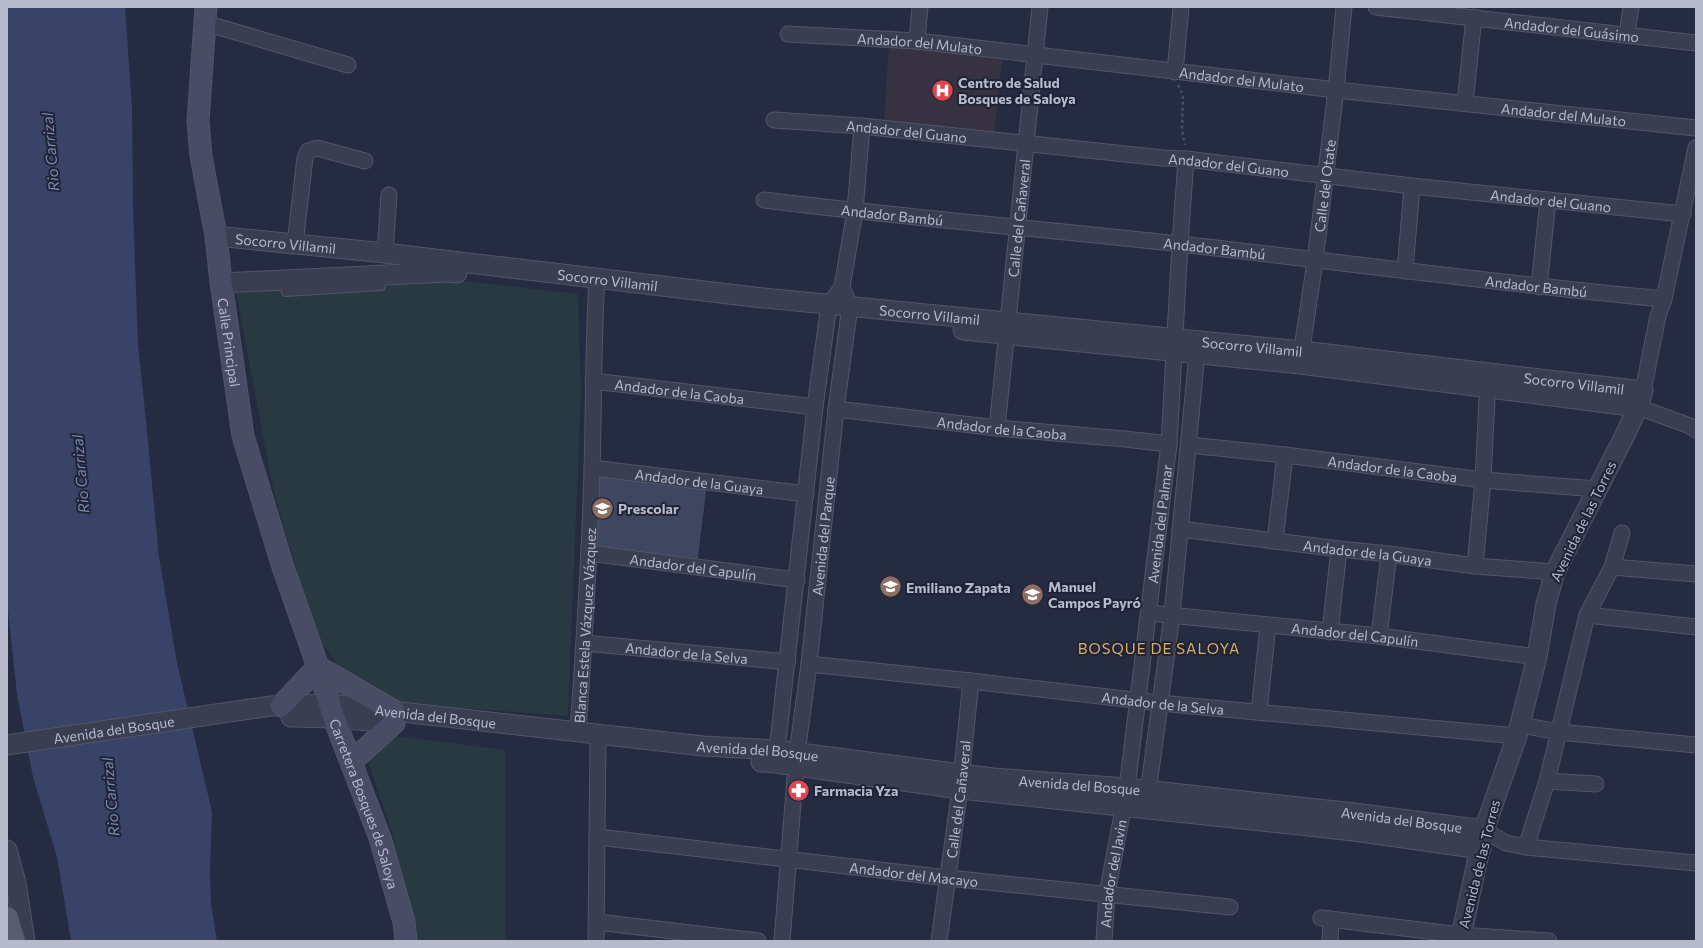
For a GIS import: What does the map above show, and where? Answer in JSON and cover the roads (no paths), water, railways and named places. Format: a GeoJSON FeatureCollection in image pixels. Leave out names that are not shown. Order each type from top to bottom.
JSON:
{"type":"FeatureCollection","features":[{"type":"Feature","properties":{"kind":"main road","name":"Calle Principal"},"geometry":{"type":"LineString","coordinates":[[205,15],[198,121],[201,156],[216,236],[221,283],[243,436],[282,567],[318,666]]}},
{"type":"Feature","properties":{"kind":"main road"},"geometry":{"type":"LineString","coordinates":[[274,710],[318,666],[394,717],[351,762]]}},
{"type":"Feature","properties":{"kind":"main road","name":"Carretera Bosques de Saloya"},"geometry":{"type":"LineString","coordinates":[[318,666],[332,711],[380,838],[404,922],[406,941]]}},
{"type":"Feature","properties":{"kind":"main road"},"geometry":{"type":"LineString","coordinates":[[7,918],[14,941]]}},
{"type":"Feature","properties":{"kind":"street"},"geometry":{"type":"LineString","coordinates":[[917,41],[920,7]]}},
{"type":"Feature","properties":{"kind":"street","name":"Calle del Cañaveral"},"geometry":{"type":"LineString","coordinates":[[997,428],[1040,7]]}},
{"type":"Feature","properties":{"kind":"street"},"geometry":{"type":"LineString","coordinates":[[1175,72],[1181,7]]}},
{"type":"Feature","properties":{"kind":"street","name":"Calle del Otate"},"geometry":{"type":"LineString","coordinates":[[1301,358],[1315,261],[1336,90],[1344,7]]}},
{"type":"Feature","properties":{"kind":"street","name":"Andador del Guásimo"},"geometry":{"type":"LineString","coordinates":[[1376,7],[1696,43]]}},
{"type":"Feature","properties":{"kind":"street"},"geometry":{"type":"LineString","coordinates":[[1627,35],[1631,7]]}},
{"type":"Feature","properties":{"kind":"street"},"geometry":{"type":"LineString","coordinates":[[205,15],[348,65]]}},
{"type":"Feature","properties":{"kind":"street"},"geometry":{"type":"LineString","coordinates":[[1465,103],[1474,17]]}},
{"type":"Feature","properties":{"kind":"street","name":"Andador del Mulato"},"geometry":{"type":"LineString","coordinates":[[788,34],[917,41],[1336,90],[1696,128]]}},
{"type":"Feature","properties":{"kind":"street","name":"Andador del Guano"},"geometry":{"type":"LineString","coordinates":[[774,120],[862,126],[1163,158],[1186,159],[1412,186],[1682,214]]}},
{"type":"Feature","properties":{"kind":"street"},"geometry":{"type":"LineString","coordinates":[[828,309],[842,287],[855,211],[862,126]]}},
{"type":"Feature","properties":{"kind":"street"},"geometry":{"type":"LineString","coordinates":[[296,244],[305,158],[308,151],[317,148],[365,161]]}},
{"type":"Feature","properties":{"kind":"street","name":"Avenida de las Torres"},"geometry":{"type":"LineString","coordinates":[[1460,938],[1484,830],[1518,730],[1536,657],[1546,604],[1555,572],[1640,399],[1658,316],[1664,299],[1696,148]]}},
{"type":"Feature","properties":{"kind":"street","name":"Avenida del Palmar"},"geometry":{"type":"LineString","coordinates":[[1125,797],[1169,444],[1186,159]]}},
{"type":"Feature","properties":{"kind":"street"},"geometry":{"type":"LineString","coordinates":[[1405,272],[1412,186]]}},
{"type":"Feature","properties":{"kind":"street"},"geometry":{"type":"LineString","coordinates":[[385,253],[389,195]]}},
{"type":"Feature","properties":{"kind":"street","name":"Andador Bambú"},"geometry":{"type":"LineString","coordinates":[[764,200],[855,211],[1180,244],[1405,272],[1664,299]]}},
{"type":"Feature","properties":{"kind":"street"},"geometry":{"type":"LineString","coordinates":[[1539,287],[1548,200]]}},
{"type":"Feature","properties":{"kind":"street","name":"Socorro Villamil"},"geometry":{"type":"LineString","coordinates":[[216,236],[385,253],[596,284]]}},
{"type":"Feature","properties":{"kind":"street","name":"Socorro Villamil"},"geometry":{"type":"LineString","coordinates":[[221,283],[447,272],[596,284],[754,297],[828,309],[1007,329],[1174,344],[1301,358],[1640,399]]}},
{"type":"Feature","properties":{"kind":"street","name":"Blanca Estela Vázquez Vázquez"},"geometry":{"type":"LineString","coordinates":[[578,732],[589,553],[596,284]]}},
{"type":"Feature","properties":{"kind":"street"},"geometry":{"type":"LineString","coordinates":[[842,287],[849,311]]}},
{"type":"Feature","properties":{"kind":"street","name":"Avenida del Parque"},"geometry":{"type":"LineString","coordinates":[[776,756],[788,662],[815,407],[828,309]]}},
{"type":"Feature","properties":{"kind":"street","name":"Avenida del Parque"},"geometry":{"type":"LineString","coordinates":[[782,941],[797,760],[809,664],[836,409],[849,311]]}},
{"type":"Feature","properties":{"kind":"street","name":"Avenida del Palmar"},"geometry":{"type":"LineString","coordinates":[[1146,809],[1172,615],[1198,347]]}},
{"type":"Feature","properties":{"kind":"street"},"geometry":{"type":"LineString","coordinates":[[1475,566],[1483,480],[1488,380]]}},
{"type":"Feature","properties":{"kind":"street","name":"Andador de la Caoba"},"geometry":{"type":"LineString","coordinates":[[593,381],[815,407]]}},
{"type":"Feature","properties":{"kind":"street"},"geometry":{"type":"LineString","coordinates":[[1640,399],[1696,430]]}},
{"type":"Feature","properties":{"kind":"street","name":"Andador de la Caoba"},"geometry":{"type":"LineString","coordinates":[[836,409],[997,428],[1169,444]]}},
{"type":"Feature","properties":{"kind":"street","name":"Andador de la Caoba"},"geometry":{"type":"LineString","coordinates":[[1189,445],[1285,454],[1483,480],[1597,489]]}},
{"type":"Feature","properties":{"kind":"street"},"geometry":{"type":"LineString","coordinates":[[1275,541],[1285,454]]}},
{"type":"Feature","properties":{"kind":"street","name":"Andador de la Guaya"},"geometry":{"type":"LineString","coordinates":[[592,468],[806,494]]}},
{"type":"Feature","properties":{"kind":"street","name":"Andador de la Guaya"},"geometry":{"type":"LineString","coordinates":[[1180,529],[1389,554],[1475,566],[1555,572]]}},
{"type":"Feature","properties":{"kind":"street"},"geometry":{"type":"LineString","coordinates":[[1526,847],[1547,780],[1588,615],[1612,567],[1622,533]]}},
{"type":"Feature","properties":{"kind":"street"},"geometry":{"type":"LineString","coordinates":[[1330,632],[1339,549]]}},
{"type":"Feature","properties":{"kind":"street","name":"Andador del Capulín"},"geometry":{"type":"LineString","coordinates":[[589,553],[797,580]]}},
{"type":"Feature","properties":{"kind":"street"},"geometry":{"type":"LineString","coordinates":[[1379,636],[1389,554]]}},
{"type":"Feature","properties":{"kind":"street"},"geometry":{"type":"LineString","coordinates":[[1612,567],[1696,574]]}},
{"type":"Feature","properties":{"kind":"street","name":"Andador del Capulín"},"geometry":{"type":"LineString","coordinates":[[1149,613],[1379,636],[1536,657]]}},
{"type":"Feature","properties":{"kind":"street"},"geometry":{"type":"LineString","coordinates":[[1588,615],[1696,627]]}},
{"type":"Feature","properties":{"kind":"street"},"geometry":{"type":"LineString","coordinates":[[1259,712],[1268,625]]}},
{"type":"Feature","properties":{"kind":"street","name":"Andador de la Selva"},"geometry":{"type":"LineString","coordinates":[[584,643],[788,662]]}},
{"type":"Feature","properties":{"kind":"street","name":"Andador de la Selva"},"geometry":{"type":"LineString","coordinates":[[809,664],[971,680],[1159,703],[1259,712],[1559,732]]}},
{"type":"Feature","properties":{"kind":"street","name":"Calle del Cañaveral"},"geometry":{"type":"LineString","coordinates":[[939,941],[961,781],[971,680]]}},
{"type":"Feature","properties":{"kind":"street","name":"Avenida del Bosque"},"geometry":{"type":"LineString","coordinates":[[7,745],[274,710],[332,711],[578,732],[598,741]]}},
{"type":"Feature","properties":{"kind":"street","name":"Avenida del Bosque"},"geometry":{"type":"LineString","coordinates":[[7,759],[274,710]]}},
{"type":"Feature","properties":{"kind":"street","name":"Avenida del Bosque"},"geometry":{"type":"LineString","coordinates":[[394,717],[598,741],[701,759],[776,756],[961,781],[1125,797],[1148,790],[1286,814],[1354,831],[1481,849],[1506,843]]}},
{"type":"Feature","properties":{"kind":"street"},"geometry":{"type":"LineString","coordinates":[[1559,732],[1696,745]]}},
{"type":"Feature","properties":{"kind":"street"},"geometry":{"type":"LineString","coordinates":[[596,941],[598,741]]}},
{"type":"Feature","properties":{"kind":"street"},"geometry":{"type":"LineString","coordinates":[[1547,780],[1596,784]]}},
{"type":"Feature","properties":{"kind":"street","name":"Avenida del Bosque"},"geometry":{"type":"LineString","coordinates":[[1125,797],[1146,809],[1286,814],[1484,830],[1506,843],[1526,847],[1696,863]]}},
{"type":"Feature","properties":{"kind":"street","name":"Andador del Javin"},"geometry":{"type":"LineString","coordinates":[[1104,941],[1107,894],[1125,797]]}},
{"type":"Feature","properties":{"kind":"street","name":"Andador del Macayo"},"geometry":{"type":"LineString","coordinates":[[598,837],[948,878],[1230,907]]}},
{"type":"Feature","properties":{"kind":"street"},"geometry":{"type":"LineString","coordinates":[[7,850],[16,884],[25,941]]}},
{"type":"Feature","properties":{"kind":"street"},"geometry":{"type":"LineString","coordinates":[[1330,941],[1326,919],[1460,938],[1549,941]]}},
{"type":"Feature","properties":{"kind":"street"},"geometry":{"type":"LineString","coordinates":[[597,922],[758,941]]}},
{"type":"Feature","properties":{"kind":"water","name":"Rio Carrizal"},"geometry":{"type":"Polygon","coordinates":[[[7,7],[125,7],[132,107],[133,206],[138,345],[159,557],[177,663],[212,812],[210,874],[211,904],[217,941],[71,941],[57,857],[33,777],[17,694],[7,602],[7,7]]]}},
{"type":"Feature","properties":{"kind":"place","name":"Centro de Salud Bosques de Saloya"},"geometry":{"type":"Point","coordinates":[942,90]}},
{"type":"Feature","properties":{"kind":"place","name":"Prescolar"},"geometry":{"type":"Point","coordinates":[603,508]}},
{"type":"Feature","properties":{"kind":"place","name":"Emiliano Zapata"},"geometry":{"type":"Point","coordinates":[890,587]}},
{"type":"Feature","properties":{"kind":"place","name":"Manuel Campos Payró"},"geometry":{"type":"Point","coordinates":[1032,594]}},
{"type":"Feature","properties":{"kind":"place","name":"Farmacia Yza"},"geometry":{"type":"Point","coordinates":[798,790]}},
{"type":"Feature","properties":{"kind":"district","name":"BOSQUE DE SALOYA"},"geometry":{"type":"Point","coordinates":[1159,648]}}]}
